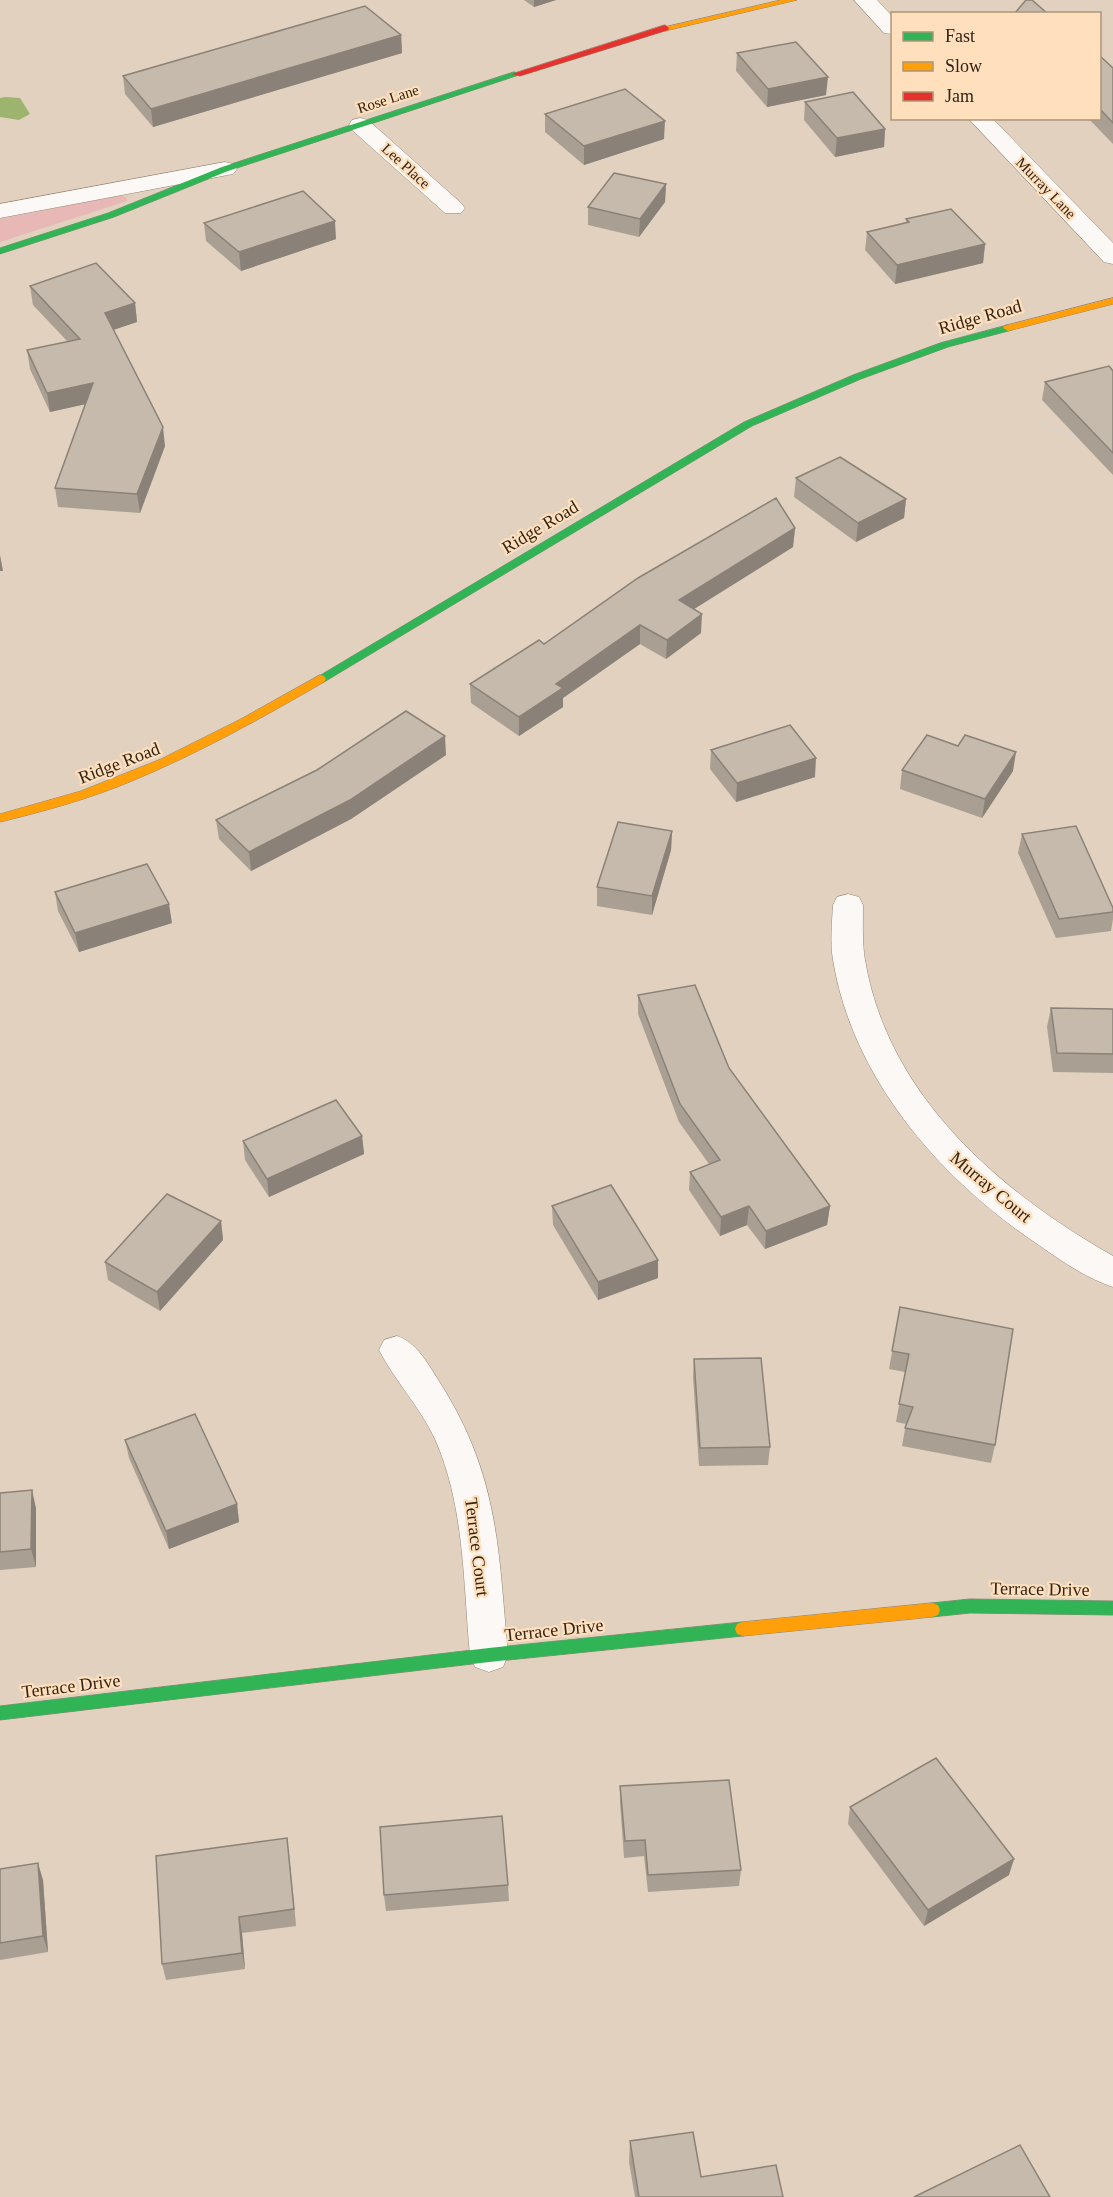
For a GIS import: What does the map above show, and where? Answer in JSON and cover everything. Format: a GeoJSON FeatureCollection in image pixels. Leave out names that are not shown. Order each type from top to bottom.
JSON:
{"type":"FeatureCollection","features":[{"type":"Feature","properties":{"kind":"street","name":"Rose Lane"},"geometry":{"type":"LineString","coordinates":[[0,251],[111,215],[225,169],[655,31],[793,0]]}},
{"type":"Feature","properties":{"kind":"street"},"geometry":{"type":"LineString","coordinates":[[865,0],[891,27]]}},
{"type":"Feature","properties":{"kind":"street","name":"Murray Lane"},"geometry":{"type":"LineString","coordinates":[[981,120],[1113,257]]}},
{"type":"Feature","properties":{"kind":"street","name":"Lee Place"},"geometry":{"type":"LineString","coordinates":[[360,125],[453,208]]}},
{"type":"Feature","properties":{"kind":"street"},"geometry":{"type":"LineString","coordinates":[[0,211],[225,169]]}},
{"type":"Feature","properties":{"kind":"street","name":"Ridge Road"},"geometry":{"type":"LineString","coordinates":[[0,818],[103,790],[178,759],[233,730],[748,424],[857,377],[944,345],[1113,300]]}},
{"type":"Feature","properties":{"kind":"street","name":"Murray Court"},"geometry":{"type":"LineString","coordinates":[[848,905],[849,958],[861,1010],[885,1064],[920,1120],[957,1162],[1010,1207],[1113,1273]]}},
{"type":"Feature","properties":{"kind":"street","name":"Terrace Court"},"geometry":{"type":"LineString","coordinates":[[397,1350],[422,1382],[452,1436],[473,1499],[489,1655]]}},
{"type":"Feature","properties":{"kind":"street","name":"Terrace Drive"},"geometry":{"type":"LineString","coordinates":[[0,1713],[489,1655],[970,1606],[1113,1608]]}},
{"type":"Feature","properties":{"kind":"path"},"geometry":{"type":"LineString","coordinates":[[1038,423],[1085,440]]}},
{"type":"Feature","properties":{"kind":"shaded area"},"geometry":{"type":"Polygon","coordinates":[[[0,98],[20,98],[30,114],[19,120],[0,117],[0,98]]]}},
{"type":"Feature","properties":{"kind":"shaded area"},"geometry":{"type":"Polygon","coordinates":[[[119,195],[126,197],[127,201],[0,242],[0,219],[119,195]]]}},
{"type":"Feature","properties":{"kind":"building"},"geometry":{"type":"Polygon","coordinates":[[[1026,0],[1032,0],[1046,12],[1016,12],[1026,0]]]}},
{"type":"Feature","properties":{"kind":"building"},"geometry":{"type":"Polygon","coordinates":[[[365,6],[401,35],[151,109],[123,76],[365,6]]]}},
{"type":"Feature","properties":{"kind":"building"},"geometry":{"type":"Polygon","coordinates":[[[796,42],[828,77],[768,89],[737,53],[796,42]]]}},
{"type":"Feature","properties":{"kind":"building"},"geometry":{"type":"Polygon","coordinates":[[[1101,57],[1113,68],[1113,123],[1101,110],[1101,57]]]}},
{"type":"Feature","properties":{"kind":"building"},"geometry":{"type":"Polygon","coordinates":[[[625,89],[665,121],[584,146],[545,114],[625,89]]]}},
{"type":"Feature","properties":{"kind":"building"},"geometry":{"type":"Polygon","coordinates":[[[853,92],[885,129],[837,138],[805,102],[853,92]]]}},
{"type":"Feature","properties":{"kind":"building"},"geometry":{"type":"Polygon","coordinates":[[[614,173],[666,184],[640,219],[588,207],[614,173]]]}},
{"type":"Feature","properties":{"kind":"building"},"geometry":{"type":"Polygon","coordinates":[[[303,191],[335,221],[239,252],[204,223],[303,191]]]}},
{"type":"Feature","properties":{"kind":"building"},"geometry":{"type":"Polygon","coordinates":[[[951,209],[985,244],[897,265],[867,232],[909,222],[906,219],[951,209]]]}},
{"type":"Feature","properties":{"kind":"building"},"geometry":{"type":"Polygon","coordinates":[[[96,263],[135,303],[105,313],[163,427],[137,494],[55,488],[93,383],[47,393],[27,350],[80,339],[30,286],[96,263]]]}},
{"type":"Feature","properties":{"kind":"building"},"geometry":{"type":"Polygon","coordinates":[[[1109,366],[1113,371],[1113,453],[1045,382],[1109,366]]]}},
{"type":"Feature","properties":{"kind":"building"},"geometry":{"type":"Polygon","coordinates":[[[840,457],[906,499],[858,523],[796,478],[840,457]]]}},
{"type":"Feature","properties":{"kind":"building"},"geometry":{"type":"Polygon","coordinates":[[[776,498],[795,528],[679,600],[702,614],[667,640],[640,625],[556,684],[563,688],[519,717],[470,684],[539,640],[544,644],[638,578],[776,498]]]}},
{"type":"Feature","properties":{"kind":"building"},"geometry":{"type":"Polygon","coordinates":[[[406,711],[445,736],[350,800],[249,852],[216,820],[317,770],[406,711]]]}},
{"type":"Feature","properties":{"kind":"building"},"geometry":{"type":"Polygon","coordinates":[[[790,725],[816,758],[737,783],[711,750],[790,725]]]}},
{"type":"Feature","properties":{"kind":"building"},"geometry":{"type":"Polygon","coordinates":[[[927,735],[958,746],[965,735],[1016,752],[985,799],[902,770],[927,735]]]}},
{"type":"Feature","properties":{"kind":"building"},"geometry":{"type":"Polygon","coordinates":[[[618,822],[672,831],[652,896],[597,887],[618,822]]]}},
{"type":"Feature","properties":{"kind":"building"},"geometry":{"type":"Polygon","coordinates":[[[1076,826],[1113,912],[1059,919],[1022,834],[1076,826]]]}},
{"type":"Feature","properties":{"kind":"building"},"geometry":{"type":"Polygon","coordinates":[[[147,864],[169,904],[75,933],[55,892],[147,864]]]}},
{"type":"Feature","properties":{"kind":"building"},"geometry":{"type":"Polygon","coordinates":[[[695,985],[729,1068],[830,1206],[766,1231],[749,1206],[721,1217],[690,1172],[720,1160],[680,1104],[638,995],[695,985]]]}},
{"type":"Feature","properties":{"kind":"building"},"geometry":{"type":"Polygon","coordinates":[[[1051,1008],[1113,1009],[1113,1054],[1057,1053],[1051,1008]]]}},
{"type":"Feature","properties":{"kind":"building"},"geometry":{"type":"Polygon","coordinates":[[[336,1100],[362,1136],[267,1179],[243,1141],[336,1100]]]}},
{"type":"Feature","properties":{"kind":"building"},"geometry":{"type":"Polygon","coordinates":[[[611,1185],[658,1260],[598,1282],[552,1206],[611,1185]]]}},
{"type":"Feature","properties":{"kind":"building"},"geometry":{"type":"Polygon","coordinates":[[[167,1194],[221,1221],[157,1292],[105,1262],[167,1194]]]}},
{"type":"Feature","properties":{"kind":"building"},"geometry":{"type":"Polygon","coordinates":[[[900,1307],[1013,1329],[995,1445],[905,1428],[913,1407],[899,1404],[909,1354],[892,1351],[900,1307]]]}},
{"type":"Feature","properties":{"kind":"building"},"geometry":{"type":"Polygon","coordinates":[[[761,1358],[770,1447],[700,1448],[694,1359],[761,1358]]]}},
{"type":"Feature","properties":{"kind":"building"},"geometry":{"type":"Polygon","coordinates":[[[195,1414],[237,1504],[166,1531],[125,1440],[195,1414]]]}},
{"type":"Feature","properties":{"kind":"building"},"geometry":{"type":"Polygon","coordinates":[[[32,1490],[31,1549],[0,1552],[0,1493],[32,1490]]]}},
{"type":"Feature","properties":{"kind":"building"},"geometry":{"type":"Polygon","coordinates":[[[936,1758],[1014,1859],[928,1910],[850,1807],[936,1758]]]}},
{"type":"Feature","properties":{"kind":"building"},"geometry":{"type":"Polygon","coordinates":[[[729,1780],[741,1870],[648,1875],[645,1840],[625,1841],[620,1786],[729,1780]]]}},
{"type":"Feature","properties":{"kind":"building"},"geometry":{"type":"Polygon","coordinates":[[[502,1816],[508,1885],[384,1895],[380,1827],[502,1816]]]}},
{"type":"Feature","properties":{"kind":"building"},"geometry":{"type":"Polygon","coordinates":[[[287,1838],[294,1909],[239,1917],[242,1953],[162,1964],[156,1856],[287,1838]]]}},
{"type":"Feature","properties":{"kind":"building"},"geometry":{"type":"Polygon","coordinates":[[[38,1863],[43,1936],[0,1943],[0,1869],[38,1863]]]}},
{"type":"Feature","properties":{"kind":"building"},"geometry":{"type":"Polygon","coordinates":[[[693,2132],[701,2177],[776,2165],[783,2197],[639,2197],[630,2141],[693,2132]]]}},
{"type":"Feature","properties":{"kind":"building"},"geometry":{"type":"Polygon","coordinates":[[[1020,2145],[1050,2197],[914,2197],[1020,2145]]]}},
{"type":"Feature","properties":{"kind":"traffic: fast"},"geometry":{"type":"LineString","coordinates":[[0,251],[111,215],[225,169],[517,74]]}},
{"type":"Feature","properties":{"kind":"traffic: fast"},"geometry":{"type":"LineString","coordinates":[[320,679],[748,424],[857,377],[944,345],[1008,328]]}},
{"type":"Feature","properties":{"kind":"traffic: fast"},"geometry":{"type":"LineString","coordinates":[[932,1610],[970,1606],[1113,1608]]}},
{"type":"Feature","properties":{"kind":"traffic: fast"},"geometry":{"type":"LineString","coordinates":[[0,1713],[489,1655],[743,1629]]}},
{"type":"Feature","properties":{"kind":"traffic: slow"},"geometry":{"type":"LineString","coordinates":[[665,28],[793,0]]}},
{"type":"Feature","properties":{"kind":"traffic: slow"},"geometry":{"type":"LineString","coordinates":[[1008,328],[1113,301]]}},
{"type":"Feature","properties":{"kind":"traffic: slow"},"geometry":{"type":"LineString","coordinates":[[0,818],[86,794],[166,762],[243,723],[320,679]]}},
{"type":"Feature","properties":{"kind":"traffic: slow"},"geometry":{"type":"LineString","coordinates":[[743,1629],[932,1610]]}},
{"type":"Feature","properties":{"kind":"traffic: jam"},"geometry":{"type":"LineString","coordinates":[[517,74],[665,28]]}}]}
